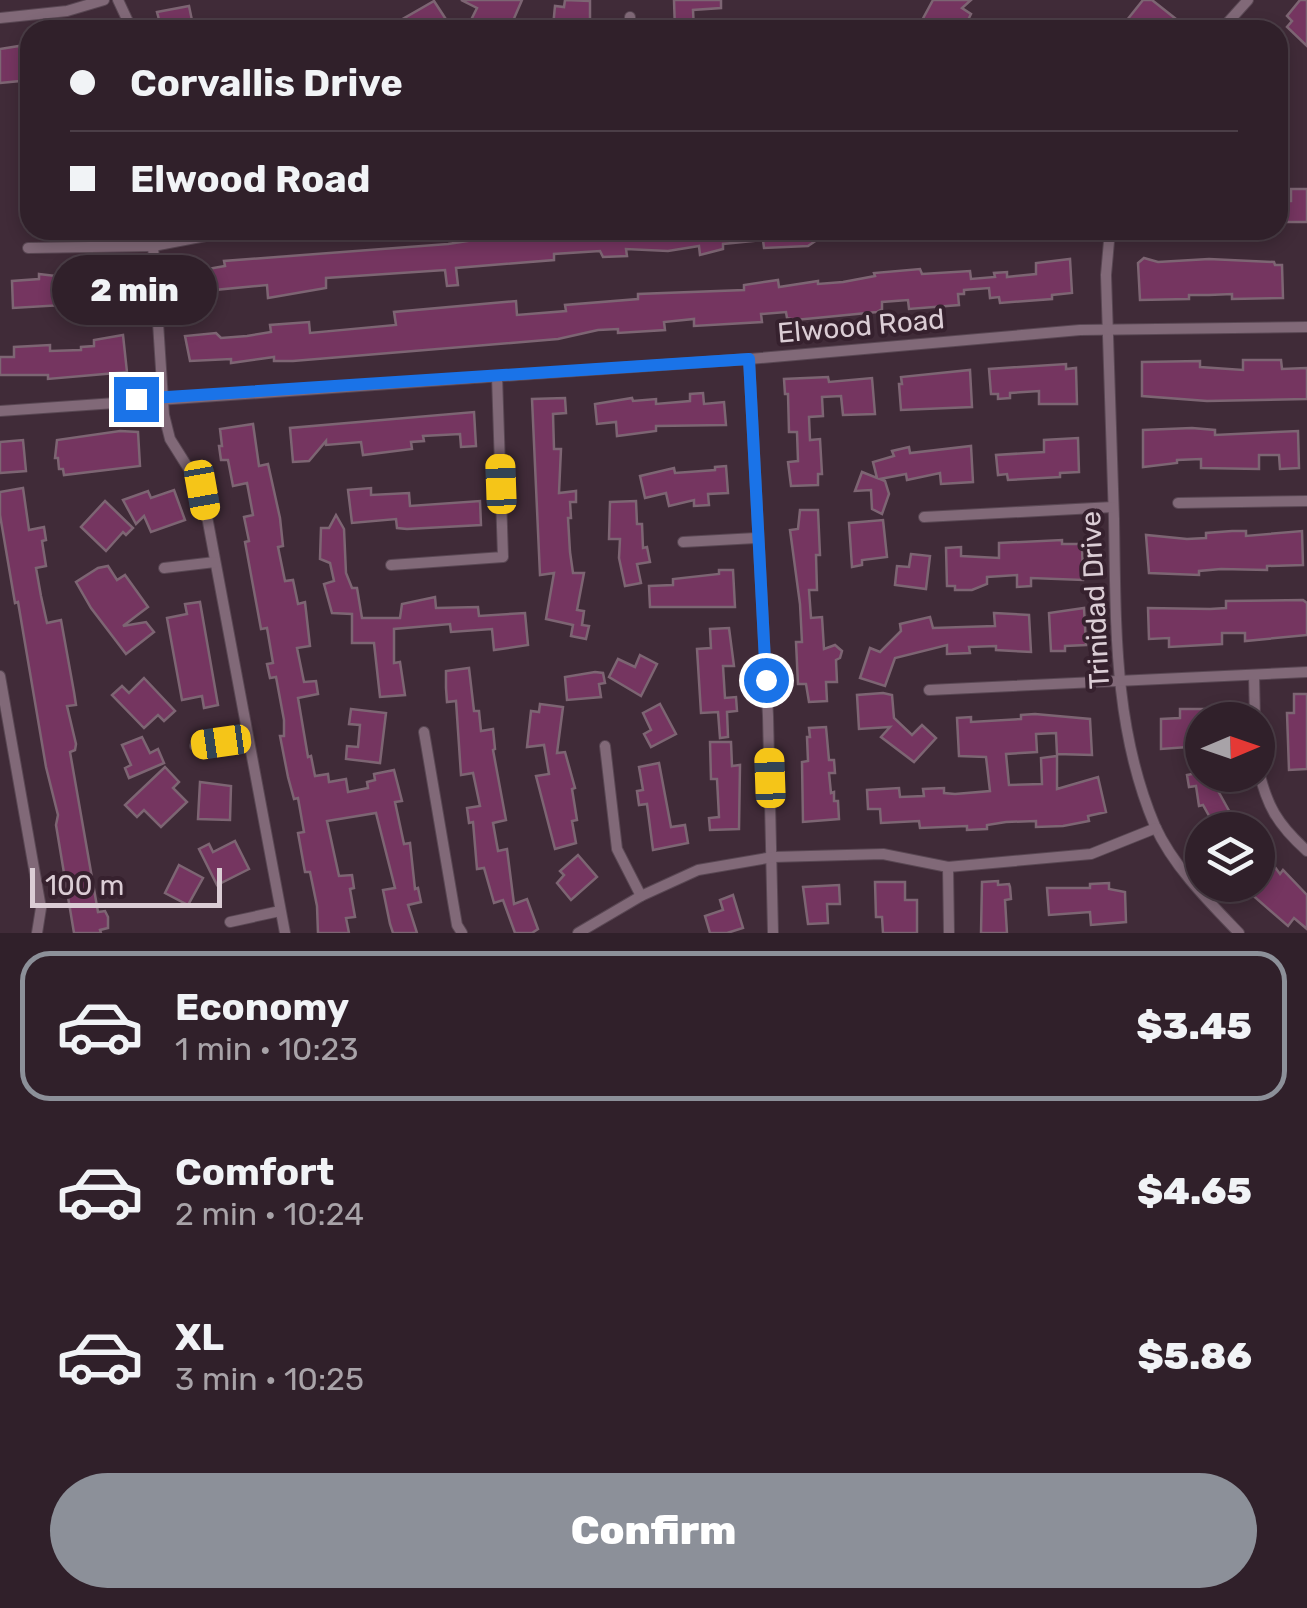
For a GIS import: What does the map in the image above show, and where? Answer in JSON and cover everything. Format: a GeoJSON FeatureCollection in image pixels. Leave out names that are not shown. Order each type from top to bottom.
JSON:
{"type":"FeatureCollection","features":[{"type":"Feature","properties":{"kind":"street"},"geometry":{"type":"LineString","coordinates":[[0,18],[67,11],[104,0]]}},
{"type":"Feature","properties":{"kind":"street"},"geometry":{"type":"LineString","coordinates":[[1230,20],[1248,0]]}},
{"type":"Feature","properties":{"kind":"street"},"geometry":{"type":"LineString","coordinates":[[153,240],[162,398],[170,439],[202,490],[284,933]]}},
{"type":"Feature","properties":{"kind":"street"},"geometry":{"type":"LineString","coordinates":[[28,248],[153,246],[184,240]]}},
{"type":"Feature","properties":{"kind":"street","name":"Trinidad Drive"},"geometry":{"type":"LineString","coordinates":[[1109,240],[1107,331],[1119,679],[1129,751],[1156,828],[1205,899],[1239,933]]}},
{"type":"Feature","properties":{"kind":"street","name":"Elwood Road"},"geometry":{"type":"LineString","coordinates":[[0,410],[749,359],[1080,330],[1307,327]]}},
{"type":"Feature","properties":{"kind":"street"},"geometry":{"type":"LineString","coordinates":[[749,359],[773,858],[773,933]]}},
{"type":"Feature","properties":{"kind":"street"},"geometry":{"type":"LineString","coordinates":[[392,565],[504,556],[497,376]]}},
{"type":"Feature","properties":{"kind":"street"},"geometry":{"type":"LineString","coordinates":[[1178,503],[1307,501]]}},
{"type":"Feature","properties":{"kind":"street"},"geometry":{"type":"LineString","coordinates":[[924,517],[1113,506]]}},
{"type":"Feature","properties":{"kind":"street"},"geometry":{"type":"LineString","coordinates":[[683,542],[756,538]]}},
{"type":"Feature","properties":{"kind":"street"},"geometry":{"type":"LineString","coordinates":[[164,568],[215,562]]}},
{"type":"Feature","properties":{"kind":"street"},"geometry":{"type":"LineString","coordinates":[[929,690],[1307,672]]}},
{"type":"Feature","properties":{"kind":"street"},"geometry":{"type":"LineString","coordinates":[[1254,675],[1255,702]]}},
{"type":"Feature","properties":{"kind":"street"},"geometry":{"type":"LineString","coordinates":[[0,676],[41,908],[37,933]]}},
{"type":"Feature","properties":{"kind":"street"},"geometry":{"type":"LineString","coordinates":[[424,732],[462,933]]}},
{"type":"Feature","properties":{"kind":"street"},"geometry":{"type":"LineString","coordinates":[[195,746],[247,738]]}},
{"type":"Feature","properties":{"kind":"street"},"geometry":{"type":"LineString","coordinates":[[604,746],[616,849],[641,896]]}},
{"type":"Feature","properties":{"kind":"street"},"geometry":{"type":"LineString","coordinates":[[1264,792],[1286,832],[1307,851]]}},
{"type":"Feature","properties":{"kind":"street"},"geometry":{"type":"LineString","coordinates":[[578,933],[641,896],[698,870],[773,858],[884,854],[948,868],[1091,854],[1156,828]]}},
{"type":"Feature","properties":{"kind":"street"},"geometry":{"type":"LineString","coordinates":[[948,868],[950,933]]}},
{"type":"Feature","properties":{"kind":"street"},"geometry":{"type":"LineString","coordinates":[[230,922],[280,912]]}},
{"type":"Feature","properties":{"kind":"building"},"geometry":{"type":"Polygon","coordinates":[[[461,0],[522,0],[513,20],[471,20],[477,8],[461,0]]]}},
{"type":"Feature","properties":{"kind":"building"},"geometry":{"type":"Polygon","coordinates":[[[565,0],[590,1],[590,20],[554,20],[555,6],[564,7],[565,0]]]}},
{"type":"Feature","properties":{"kind":"building"},"geometry":{"type":"Polygon","coordinates":[[[674,0],[721,0],[721,8],[693,10],[694,20],[675,20],[674,0]]]}},
{"type":"Feature","properties":{"kind":"building"},"geometry":{"type":"Polygon","coordinates":[[[933,0],[971,0],[962,8],[971,14],[968,20],[922,20],[933,0]]]}},
{"type":"Feature","properties":{"kind":"building"},"geometry":{"type":"Polygon","coordinates":[[[1143,0],[1152,0],[1176,19],[1175,20],[1127,20],[1143,0]]]}},
{"type":"Feature","properties":{"kind":"building"},"geometry":{"type":"Polygon","coordinates":[[[1300,0],[1307,0],[1307,46],[1288,28],[1292,21],[1287,16],[1300,0]]]}},
{"type":"Feature","properties":{"kind":"building"},"geometry":{"type":"Polygon","coordinates":[[[434,1],[446,20],[401,20],[434,1]]]}},
{"type":"Feature","properties":{"kind":"building"},"geometry":{"type":"Polygon","coordinates":[[[189,6],[192,20],[159,20],[157,12],[189,6]]]}},
{"type":"Feature","properties":{"kind":"building"},"geometry":{"type":"Polygon","coordinates":[[[19,46],[20,81],[0,83],[0,49],[19,46]]]}},
{"type":"Feature","properties":{"kind":"building"},"geometry":{"type":"Polygon","coordinates":[[[1291,189],[1307,189],[1307,222],[1288,222],[1291,189]]]}},
{"type":"Feature","properties":{"kind":"building"},"geometry":{"type":"Polygon","coordinates":[[[474,240],[763,240],[723,244],[723,249],[700,255],[699,246],[668,251],[626,249],[627,256],[603,257],[600,251],[554,254],[554,260],[456,268],[458,285],[447,286],[445,270],[326,278],[326,288],[268,298],[267,285],[215,290],[215,294],[180,300],[179,274],[225,266],[224,261],[474,240]]]}},
{"type":"Feature","properties":{"kind":"building"},"geometry":{"type":"Polygon","coordinates":[[[763,240],[817,240],[808,246],[764,248],[763,240]]]}},
{"type":"Feature","properties":{"kind":"building"},"geometry":{"type":"Polygon","coordinates":[[[1144,258],[1158,262],[1274,262],[1282,265],[1283,298],[1232,299],[1232,294],[1140,300],[1138,263],[1144,258]]]}},
{"type":"Feature","properties":{"kind":"building"},"geometry":{"type":"Polygon","coordinates":[[[1070,259],[1072,293],[1052,295],[1052,299],[1000,303],[999,297],[990,298],[989,288],[964,290],[964,294],[958,294],[959,305],[909,309],[908,300],[882,302],[882,309],[877,312],[795,320],[787,318],[786,312],[761,314],[762,322],[694,326],[694,319],[664,322],[665,330],[598,330],[558,339],[293,361],[274,361],[274,357],[231,363],[231,359],[190,361],[185,336],[247,336],[271,332],[270,325],[309,322],[310,333],[396,325],[394,312],[516,301],[517,315],[566,311],[565,305],[638,299],[638,294],[744,290],[744,285],[778,280],[779,287],[843,282],[875,276],[874,273],[920,269],[922,274],[970,271],[971,279],[1007,272],[1007,277],[1036,274],[1036,263],[1070,259]]]}},
{"type":"Feature","properties":{"kind":"building"},"geometry":{"type":"Polygon","coordinates":[[[39,274],[94,275],[95,282],[124,280],[126,312],[113,313],[110,307],[85,309],[80,304],[13,308],[12,281],[39,279],[39,274]]]}},
{"type":"Feature","properties":{"kind":"building"},"geometry":{"type":"Polygon","coordinates":[[[123,335],[127,372],[48,379],[48,375],[0,375],[0,357],[14,357],[14,347],[50,345],[50,351],[81,350],[94,346],[94,340],[123,335]]]}},
{"type":"Feature","properties":{"kind":"building"},"geometry":{"type":"Polygon","coordinates":[[[1243,360],[1281,360],[1282,369],[1307,368],[1307,399],[1207,401],[1142,396],[1142,362],[1200,361],[1200,367],[1243,370],[1243,360]]]}},
{"type":"Feature","properties":{"kind":"building"},"geometry":{"type":"Polygon","coordinates":[[[1066,364],[1066,369],[1076,368],[1077,404],[1039,404],[1039,391],[1010,393],[1010,398],[998,399],[998,394],[991,394],[989,369],[1066,364]]]}},
{"type":"Feature","properties":{"kind":"building"},"geometry":{"type":"Polygon","coordinates":[[[970,370],[972,407],[901,410],[901,377],[970,370]]]}},
{"type":"Feature","properties":{"kind":"building"},"geometry":{"type":"Polygon","coordinates":[[[828,377],[829,382],[872,378],[875,414],[843,415],[841,396],[822,397],[823,416],[809,417],[810,440],[820,439],[822,474],[818,474],[818,485],[791,486],[788,462],[798,461],[797,432],[789,432],[784,379],[828,377]]]}},
{"type":"Feature","properties":{"kind":"building"},"geometry":{"type":"Polygon","coordinates":[[[703,393],[704,404],[724,402],[726,425],[656,426],[656,431],[617,436],[616,422],[597,424],[595,404],[632,398],[656,399],[656,404],[690,401],[690,394],[703,393]]]}},
{"type":"Feature","properties":{"kind":"building"},"geometry":{"type":"Polygon","coordinates":[[[565,398],[566,413],[553,414],[554,449],[561,449],[559,493],[576,491],[576,502],[570,502],[568,518],[570,552],[573,573],[584,573],[577,610],[584,611],[582,625],[589,626],[586,639],[571,636],[573,625],[546,619],[554,573],[540,575],[532,399],[565,398]]]}},
{"type":"Feature","properties":{"kind":"building"},"geometry":{"type":"Polygon","coordinates":[[[474,412],[476,446],[461,447],[460,434],[423,436],[424,441],[411,442],[412,449],[363,455],[361,442],[326,445],[326,441],[309,461],[293,462],[290,428],[474,412]]]}},
{"type":"Feature","properties":{"kind":"building"},"geometry":{"type":"Polygon","coordinates":[[[253,424],[259,466],[268,464],[280,518],[283,546],[278,547],[285,581],[293,580],[298,604],[305,602],[310,646],[297,648],[304,682],[316,681],[318,694],[298,698],[308,757],[311,756],[315,776],[328,774],[329,782],[346,779],[348,792],[368,788],[367,782],[375,780],[374,774],[394,770],[402,801],[395,802],[404,844],[410,843],[415,889],[418,888],[421,902],[408,905],[417,933],[393,933],[383,890],[395,888],[376,813],[327,821],[339,876],[352,875],[355,917],[346,918],[349,933],[318,933],[317,906],[310,872],[305,872],[298,833],[304,832],[298,798],[294,799],[280,736],[284,736],[284,720],[276,677],[270,678],[267,664],[273,663],[267,628],[261,629],[245,542],[249,541],[244,517],[253,515],[247,483],[233,486],[228,460],[221,460],[219,446],[220,429],[253,424]]]}},
{"type":"Feature","properties":{"kind":"building"},"geometry":{"type":"Polygon","coordinates":[[[1143,430],[1215,430],[1215,435],[1298,431],[1299,468],[1280,469],[1279,455],[1259,455],[1259,469],[1201,468],[1201,459],[1143,467],[1143,430]]]}},
{"type":"Feature","properties":{"kind":"building"},"geometry":{"type":"Polygon","coordinates":[[[138,432],[140,466],[64,475],[63,469],[59,469],[55,458],[57,440],[138,432]]]}},
{"type":"Feature","properties":{"kind":"building"},"geometry":{"type":"Polygon","coordinates":[[[1078,438],[1079,472],[1008,480],[1007,474],[998,475],[996,455],[1044,452],[1044,440],[1078,438]]]}},
{"type":"Feature","properties":{"kind":"building"},"geometry":{"type":"Polygon","coordinates":[[[23,440],[26,471],[0,473],[0,442],[23,440]]]}},
{"type":"Feature","properties":{"kind":"building"},"geometry":{"type":"Polygon","coordinates":[[[971,446],[973,482],[941,484],[940,473],[907,480],[906,474],[880,479],[885,481],[889,494],[882,514],[872,509],[871,490],[855,491],[862,472],[877,478],[873,462],[894,456],[892,451],[909,447],[910,453],[971,446]]]}},
{"type":"Feature","properties":{"kind":"building"},"geometry":{"type":"Polygon","coordinates":[[[726,466],[728,493],[708,494],[709,505],[694,506],[694,500],[669,506],[666,493],[645,498],[640,476],[674,468],[675,473],[726,466]]]}},
{"type":"Feature","properties":{"kind":"building"},"geometry":{"type":"Polygon","coordinates":[[[23,488],[29,530],[44,527],[46,566],[36,568],[41,596],[47,623],[61,620],[74,692],[76,705],[67,706],[76,744],[70,752],[98,912],[105,911],[108,917],[108,928],[100,930],[101,933],[74,933],[56,825],[58,815],[18,602],[15,603],[0,515],[0,492],[23,488]]]}},
{"type":"Feature","properties":{"kind":"building"},"geometry":{"type":"Polygon","coordinates":[[[371,488],[371,495],[409,493],[410,506],[480,501],[481,525],[407,529],[397,528],[396,519],[352,523],[348,490],[371,488]]]}},
{"type":"Feature","properties":{"kind":"building"},"geometry":{"type":"Polygon","coordinates":[[[174,490],[185,520],[151,532],[144,516],[136,524],[123,500],[148,491],[151,498],[174,490]]]}},
{"type":"Feature","properties":{"kind":"building"},"geometry":{"type":"Polygon","coordinates":[[[105,501],[133,528],[126,535],[123,532],[106,551],[81,527],[105,501]]]}},
{"type":"Feature","properties":{"kind":"building"},"geometry":{"type":"Polygon","coordinates":[[[636,501],[637,524],[642,524],[643,548],[647,547],[650,562],[637,564],[641,583],[625,586],[619,558],[620,539],[609,539],[610,502],[636,501]]]}},
{"type":"Feature","properties":{"kind":"building"},"geometry":{"type":"Polygon","coordinates":[[[800,510],[818,510],[820,555],[816,555],[817,590],[809,590],[811,618],[822,617],[824,649],[835,645],[842,651],[836,660],[837,682],[826,682],[827,701],[809,702],[806,684],[798,684],[796,642],[802,642],[790,530],[798,529],[800,510]]]}},
{"type":"Feature","properties":{"kind":"building"},"geometry":{"type":"Polygon","coordinates":[[[336,515],[344,529],[346,573],[352,588],[357,588],[362,618],[400,618],[402,604],[435,597],[436,608],[478,607],[479,616],[525,613],[528,645],[494,650],[492,629],[451,632],[450,624],[394,629],[394,663],[400,662],[405,695],[380,697],[374,643],[352,643],[352,614],[332,613],[324,584],[334,581],[330,563],[320,559],[321,528],[329,528],[336,515]]]}},
{"type":"Feature","properties":{"kind":"building"},"geometry":{"type":"Polygon","coordinates":[[[883,520],[887,557],[862,560],[862,565],[852,567],[849,523],[883,520]]]}},
{"type":"Feature","properties":{"kind":"building"},"geometry":{"type":"Polygon","coordinates":[[[1246,531],[1246,536],[1302,531],[1303,565],[1199,571],[1199,575],[1149,573],[1146,535],[1187,539],[1206,538],[1206,533],[1246,531]]]}},
{"type":"Feature","properties":{"kind":"building"},"geometry":{"type":"Polygon","coordinates":[[[1062,540],[1062,544],[1082,544],[1083,580],[1031,578],[1031,586],[1017,587],[1017,575],[987,577],[987,584],[972,590],[947,586],[946,548],[961,547],[961,556],[999,558],[999,543],[1062,540]]]}},
{"type":"Feature","properties":{"kind":"building"},"geometry":{"type":"Polygon","coordinates":[[[911,554],[930,556],[926,589],[895,585],[897,566],[909,567],[911,554]]]}},
{"type":"Feature","properties":{"kind":"building"},"geometry":{"type":"Polygon","coordinates":[[[108,566],[117,580],[125,575],[148,607],[123,626],[146,622],[154,632],[126,654],[76,582],[108,566]]]}},
{"type":"Feature","properties":{"kind":"building"},"geometry":{"type":"Polygon","coordinates":[[[719,570],[733,570],[735,607],[650,607],[649,586],[673,585],[673,579],[719,574],[719,570]]]}},
{"type":"Feature","properties":{"kind":"building"},"geometry":{"type":"Polygon","coordinates":[[[1226,601],[1307,603],[1307,635],[1245,641],[1245,633],[1222,633],[1222,644],[1169,647],[1169,638],[1149,639],[1148,608],[1210,609],[1226,608],[1226,601]]]}},
{"type":"Feature","properties":{"kind":"building"},"geometry":{"type":"Polygon","coordinates":[[[200,602],[218,705],[204,708],[202,696],[182,700],[167,618],[187,614],[185,604],[200,602]]]}},
{"type":"Feature","properties":{"kind":"building"},"geometry":{"type":"Polygon","coordinates":[[[1084,608],[1086,645],[1051,651],[1049,613],[1084,608]]]}},
{"type":"Feature","properties":{"kind":"building"},"geometry":{"type":"Polygon","coordinates":[[[994,613],[1029,615],[1031,652],[996,650],[996,646],[969,647],[970,653],[947,654],[947,645],[895,658],[885,686],[860,678],[870,648],[880,652],[901,631],[900,624],[930,617],[933,628],[995,626],[994,613]]]}},
{"type":"Feature","properties":{"kind":"building"},"geometry":{"type":"Polygon","coordinates":[[[729,628],[734,666],[723,666],[725,698],[736,697],[737,711],[727,712],[728,737],[720,738],[718,712],[701,713],[697,649],[711,648],[710,629],[729,628]]]}},
{"type":"Feature","properties":{"kind":"building"},"geometry":{"type":"Polygon","coordinates":[[[640,655],[657,664],[641,696],[609,677],[618,659],[635,667],[640,655]]]}},
{"type":"Feature","properties":{"kind":"building"},"geometry":{"type":"Polygon","coordinates":[[[469,668],[474,711],[479,711],[481,731],[493,729],[506,820],[493,823],[498,851],[507,849],[514,904],[527,899],[538,929],[532,933],[515,933],[503,900],[494,903],[484,868],[477,869],[473,822],[469,823],[467,808],[480,806],[473,773],[461,775],[456,701],[447,702],[446,688],[446,671],[469,668]]]}},
{"type":"Feature","properties":{"kind":"building"},"geometry":{"type":"Polygon","coordinates":[[[603,673],[605,683],[599,684],[601,697],[567,700],[565,677],[603,673]]]}},
{"type":"Feature","properties":{"kind":"building"},"geometry":{"type":"Polygon","coordinates":[[[144,678],[175,711],[164,721],[158,715],[144,728],[112,695],[122,686],[129,693],[144,678]]]}},
{"type":"Feature","properties":{"kind":"building"},"geometry":{"type":"Polygon","coordinates":[[[1294,694],[1307,694],[1307,769],[1289,770],[1287,713],[1294,713],[1294,694]]]}},
{"type":"Feature","properties":{"kind":"building"},"geometry":{"type":"Polygon","coordinates":[[[857,695],[892,695],[894,718],[912,735],[922,725],[936,738],[914,762],[881,737],[890,727],[859,729],[857,695]]]}},
{"type":"Feature","properties":{"kind":"building"},"geometry":{"type":"Polygon","coordinates":[[[540,704],[563,707],[557,753],[565,752],[575,788],[572,789],[577,820],[572,821],[576,843],[555,849],[536,776],[549,774],[544,745],[527,747],[531,711],[539,712],[540,704]]]}},
{"type":"Feature","properties":{"kind":"building"},"geometry":{"type":"Polygon","coordinates":[[[660,704],[676,734],[651,747],[644,734],[651,730],[643,713],[660,704]]]}},
{"type":"Feature","properties":{"kind":"building"},"geometry":{"type":"Polygon","coordinates":[[[351,709],[386,713],[380,763],[346,759],[347,746],[358,747],[360,725],[349,724],[351,709]]]}},
{"type":"Feature","properties":{"kind":"building"},"geometry":{"type":"Polygon","coordinates":[[[1180,709],[1185,709],[1185,747],[1161,749],[1161,719],[1180,718],[1180,709]]]}},
{"type":"Feature","properties":{"kind":"building"},"geometry":{"type":"Polygon","coordinates":[[[1021,715],[1090,719],[1092,755],[1057,754],[1056,733],[1036,734],[1037,752],[1006,754],[1009,785],[1042,784],[1041,758],[1057,756],[1057,789],[1098,777],[1106,812],[1088,816],[1089,821],[1063,826],[1036,827],[1036,821],[1006,822],[987,825],[987,829],[967,830],[967,826],[920,828],[919,821],[881,823],[880,809],[868,809],[867,790],[899,788],[900,797],[924,796],[923,789],[944,788],[944,793],[955,794],[990,791],[986,757],[959,756],[957,718],[971,717],[971,722],[1021,719],[1021,715]]]}},
{"type":"Feature","properties":{"kind":"building"},"geometry":{"type":"Polygon","coordinates":[[[826,727],[829,760],[834,760],[835,773],[829,773],[831,793],[834,792],[834,801],[838,801],[839,819],[803,822],[802,762],[808,761],[809,728],[826,727]]]}},
{"type":"Feature","properties":{"kind":"building"},"geometry":{"type":"Polygon","coordinates":[[[142,737],[150,753],[158,749],[164,763],[129,778],[125,768],[131,765],[122,745],[142,737]]]}},
{"type":"Feature","properties":{"kind":"building"},"geometry":{"type":"Polygon","coordinates":[[[710,742],[731,742],[732,766],[740,765],[739,829],[710,830],[709,818],[719,817],[717,779],[711,779],[710,742]]]}},
{"type":"Feature","properties":{"kind":"building"},"geometry":{"type":"Polygon","coordinates":[[[659,763],[671,827],[685,825],[688,843],[653,850],[647,804],[639,805],[637,791],[643,790],[639,767],[659,763]]]}},
{"type":"Feature","properties":{"kind":"building"},"geometry":{"type":"Polygon","coordinates":[[[165,767],[179,782],[173,788],[187,802],[161,827],[144,810],[137,817],[125,805],[165,767]]]}},
{"type":"Feature","properties":{"kind":"building"},"geometry":{"type":"Polygon","coordinates":[[[200,782],[231,786],[230,820],[198,819],[200,782]]]}},
{"type":"Feature","properties":{"kind":"building"},"geometry":{"type":"Polygon","coordinates":[[[1197,792],[1219,792],[1230,812],[1207,812],[1203,805],[1199,806],[1197,792]]]}},
{"type":"Feature","properties":{"kind":"building"},"geometry":{"type":"Polygon","coordinates":[[[235,841],[249,869],[217,885],[199,849],[209,844],[213,852],[235,841]]]}},
{"type":"Feature","properties":{"kind":"building"},"geometry":{"type":"Polygon","coordinates":[[[578,855],[597,877],[571,900],[557,883],[564,875],[560,871],[578,855]]]}},
{"type":"Feature","properties":{"kind":"building"},"geometry":{"type":"Polygon","coordinates":[[[179,865],[203,878],[188,905],[165,893],[179,865]]]}},
{"type":"Feature","properties":{"kind":"building"},"geometry":{"type":"Polygon","coordinates":[[[1275,867],[1280,874],[1283,870],[1307,895],[1307,929],[1294,918],[1288,926],[1260,902],[1275,902],[1275,867]]]}},
{"type":"Feature","properties":{"kind":"building"},"geometry":{"type":"Polygon","coordinates":[[[998,881],[998,885],[1010,887],[1011,899],[1005,900],[1007,933],[981,933],[982,882],[998,881]]]}},
{"type":"Feature","properties":{"kind":"building"},"geometry":{"type":"Polygon","coordinates":[[[875,882],[905,882],[905,900],[917,900],[917,933],[883,933],[882,917],[876,917],[875,882]]]}},
{"type":"Feature","properties":{"kind":"building"},"geometry":{"type":"Polygon","coordinates":[[[1109,883],[1109,889],[1125,892],[1126,922],[1091,925],[1090,912],[1049,915],[1047,888],[1090,888],[1090,884],[1109,883]]]}},
{"type":"Feature","properties":{"kind":"building"},"geometry":{"type":"Polygon","coordinates":[[[839,885],[840,904],[827,904],[828,923],[808,924],[803,887],[839,885]]]}},
{"type":"Feature","properties":{"kind":"building"},"geometry":{"type":"Polygon","coordinates":[[[733,895],[743,928],[710,933],[705,916],[723,910],[720,900],[733,895]]]}},
{"type":"Feature","properties":{"kind":"route"},"geometry":{"type":"LineString","coordinates":[[136,399],[749,359],[766,680]]}}]}
